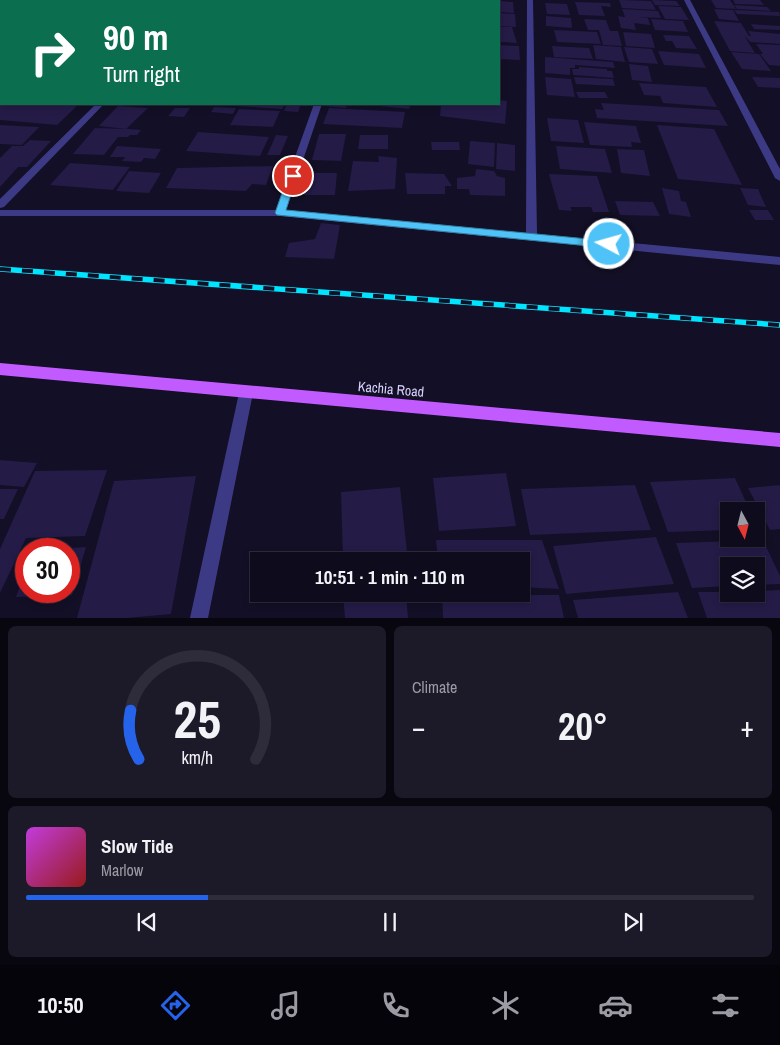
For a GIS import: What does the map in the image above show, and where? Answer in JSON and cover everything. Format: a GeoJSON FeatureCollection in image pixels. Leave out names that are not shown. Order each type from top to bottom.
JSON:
{"type":"FeatureCollection","features":[{"type":"Feature","properties":{"kind":"main road","name":"Kachia Road"},"geometry":{"type":"LineString","coordinates":[[0,369],[246,393],[780,440]]}},
{"type":"Feature","properties":{"kind":"street"},"geometry":{"type":"LineString","coordinates":[[530,0],[532,237]]}},
{"type":"Feature","properties":{"kind":"street"},"geometry":{"type":"LineString","coordinates":[[687,0],[780,178]]}},
{"type":"Feature","properties":{"kind":"street"},"geometry":{"type":"LineString","coordinates":[[0,205],[99,105]]}},
{"type":"Feature","properties":{"kind":"street"},"geometry":{"type":"LineString","coordinates":[[280,213],[318,105]]}},
{"type":"Feature","properties":{"kind":"street"},"geometry":{"type":"LineString","coordinates":[[0,213],[280,213],[780,261]]}},
{"type":"Feature","properties":{"kind":"street"},"geometry":{"type":"LineString","coordinates":[[199,618],[246,393]]}},
{"type":"Feature","properties":{"kind":"building"},"geometry":{"type":"Polygon","coordinates":[[[619,0],[651,1],[656,10],[622,8],[619,0]]]}},
{"type":"Feature","properties":{"kind":"building"},"geometry":{"type":"Polygon","coordinates":[[[652,0],[676,1],[680,6],[655,5],[652,0]]]}},
{"type":"Feature","properties":{"kind":"building"},"geometry":{"type":"Polygon","coordinates":[[[711,0],[730,0],[736,9],[716,8],[711,0]]]}},
{"type":"Feature","properties":{"kind":"building"},"geometry":{"type":"Polygon","coordinates":[[[733,0],[760,0],[764,5],[735,4],[733,0]]]}},
{"type":"Feature","properties":{"kind":"building"},"geometry":{"type":"Polygon","coordinates":[[[500,1],[513,2],[514,13],[500,12],[500,1]]]}},
{"type":"Feature","properties":{"kind":"building"},"geometry":{"type":"Polygon","coordinates":[[[575,2],[610,3],[611,7],[601,6],[605,16],[579,15],[575,2]]]}},
{"type":"Feature","properties":{"kind":"building"},"geometry":{"type":"Polygon","coordinates":[[[545,3],[567,4],[570,15],[547,14],[545,3]]]}},
{"type":"Feature","properties":{"kind":"building"},"geometry":{"type":"Polygon","coordinates":[[[734,5],[767,7],[771,11],[737,9],[734,5]]]}},
{"type":"Feature","properties":{"kind":"building"},"geometry":{"type":"Polygon","coordinates":[[[658,6],[681,7],[689,20],[665,19],[658,6]]]}},
{"type":"Feature","properties":{"kind":"building"},"geometry":{"type":"Polygon","coordinates":[[[622,9],[658,11],[661,18],[639,17],[648,18],[650,25],[634,23],[636,30],[621,28],[618,16],[625,17],[622,9]]]}},
{"type":"Feature","properties":{"kind":"building"},"geometry":{"type":"Polygon","coordinates":[[[714,9],[733,10],[739,21],[719,19],[714,9]]]}},
{"type":"Feature","properties":{"kind":"building"},"geometry":{"type":"Polygon","coordinates":[[[734,10],[779,12],[780,16],[737,14],[734,10]]]}},
{"type":"Feature","properties":{"kind":"building"},"geometry":{"type":"Polygon","coordinates":[[[500,13],[515,14],[516,27],[500,26],[500,13]]]}},
{"type":"Feature","properties":{"kind":"building"},"geometry":{"type":"Polygon","coordinates":[[[546,16],[571,18],[572,28],[546,26],[546,16]]]}},
{"type":"Feature","properties":{"kind":"building"},"geometry":{"type":"Polygon","coordinates":[[[584,19],[606,20],[610,31],[618,31],[622,46],[603,45],[599,30],[588,30],[584,19]]]}},
{"type":"Feature","properties":{"kind":"building"},"geometry":{"type":"Polygon","coordinates":[[[651,19],[683,21],[688,32],[655,30],[651,19]]]}},
{"type":"Feature","properties":{"kind":"building"},"geometry":{"type":"Polygon","coordinates":[[[714,21],[741,23],[749,36],[751,36],[748,31],[780,34],[780,44],[750,42],[744,35],[755,53],[730,51],[714,21]]]}},
{"type":"Feature","properties":{"kind":"building"},"geometry":{"type":"Polygon","coordinates":[[[751,24],[780,26],[780,30],[754,29],[751,24]]]}},
{"type":"Feature","properties":{"kind":"building"},"geometry":{"type":"Polygon","coordinates":[[[500,27],[512,27],[517,43],[500,42],[500,27]]]}},
{"type":"Feature","properties":{"kind":"building"},"geometry":{"type":"Polygon","coordinates":[[[554,30],[597,32],[601,44],[557,42],[554,30]]]}},
{"type":"Feature","properties":{"kind":"building"},"geometry":{"type":"Polygon","coordinates":[[[623,32],[651,34],[655,48],[626,46],[623,32]]]}},
{"type":"Feature","properties":{"kind":"building"},"geometry":{"type":"Polygon","coordinates":[[[663,35],[689,36],[697,49],[676,48],[672,41],[666,41],[663,35]]]}},
{"type":"Feature","properties":{"kind":"building"},"geometry":{"type":"Polygon","coordinates":[[[756,44],[780,45],[780,66],[769,65],[760,54],[763,54],[756,44]]]}},
{"type":"Feature","properties":{"kind":"building"},"geometry":{"type":"Polygon","coordinates":[[[500,45],[519,46],[520,60],[500,59],[500,45]]]}},
{"type":"Feature","properties":{"kind":"building"},"geometry":{"type":"Polygon","coordinates":[[[593,45],[621,47],[625,62],[596,59],[593,45]]]}},
{"type":"Feature","properties":{"kind":"building"},"geometry":{"type":"Polygon","coordinates":[[[552,46],[589,48],[593,59],[554,57],[552,46]]]}},
{"type":"Feature","properties":{"kind":"building"},"geometry":{"type":"Polygon","coordinates":[[[624,47],[652,49],[658,64],[629,62],[624,47]]]}},
{"type":"Feature","properties":{"kind":"building"},"geometry":{"type":"Polygon","coordinates":[[[658,51],[699,54],[706,68],[664,65],[658,51]]]}},
{"type":"Feature","properties":{"kind":"building"},"geometry":{"type":"Polygon","coordinates":[[[731,52],[759,54],[771,71],[742,69],[731,52]]]}},
{"type":"Feature","properties":{"kind":"building"},"geometry":{"type":"Polygon","coordinates":[[[545,57],[613,62],[615,68],[575,65],[575,68],[570,68],[570,75],[545,73],[545,57]]]}},
{"type":"Feature","properties":{"kind":"building"},"geometry":{"type":"Polygon","coordinates":[[[629,64],[648,66],[652,82],[632,80],[629,64]]]}},
{"type":"Feature","properties":{"kind":"building"},"geometry":{"type":"Polygon","coordinates":[[[579,67],[607,69],[607,71],[612,71],[614,78],[573,75],[572,69],[579,69],[579,67]]]}},
{"type":"Feature","properties":{"kind":"building"},"geometry":{"type":"Polygon","coordinates":[[[545,77],[571,79],[575,97],[547,95],[545,77]]]}},
{"type":"Feature","properties":{"kind":"building"},"geometry":{"type":"Polygon","coordinates":[[[574,77],[613,79],[615,86],[576,84],[574,77]]]}},
{"type":"Feature","properties":{"kind":"building"},"geometry":{"type":"Polygon","coordinates":[[[752,77],[780,78],[780,88],[758,87],[752,77]]]}},
{"type":"Feature","properties":{"kind":"building"},"geometry":{"type":"Polygon","coordinates":[[[639,83],[706,87],[717,107],[663,103],[660,96],[644,95],[639,83]]]}},
{"type":"Feature","properties":{"kind":"building"},"geometry":{"type":"Polygon","coordinates":[[[576,92],[605,92],[608,98],[579,98],[576,92]]]}},
{"type":"Feature","properties":{"kind":"building"},"geometry":{"type":"Polygon","coordinates":[[[500,100],[507,101],[505,124],[440,116],[441,105],[500,105],[500,100]]]}},
{"type":"Feature","properties":{"kind":"building"},"geometry":{"type":"Polygon","coordinates":[[[601,103],[719,110],[728,126],[597,118],[595,109],[604,110],[601,103]]]}},
{"type":"Feature","properties":{"kind":"building"},"geometry":{"type":"Polygon","coordinates":[[[0,105],[78,105],[57,125],[0,120],[0,105]]]}},
{"type":"Feature","properties":{"kind":"building"},"geometry":{"type":"Polygon","coordinates":[[[237,105],[284,105],[282,109],[237,105]]]}},
{"type":"Feature","properties":{"kind":"building"},"geometry":{"type":"Polygon","coordinates":[[[287,105],[301,105],[298,112],[284,111],[287,105]]]}},
{"type":"Feature","properties":{"kind":"building"},"geometry":{"type":"Polygon","coordinates":[[[324,105],[347,105],[346,108],[324,105]]]}},
{"type":"Feature","properties":{"kind":"building"},"geometry":{"type":"Polygon","coordinates":[[[371,105],[411,105],[409,109],[371,105]]]}},
{"type":"Feature","properties":{"kind":"building"},"geometry":{"type":"Polygon","coordinates":[[[118,106],[148,108],[126,129],[99,126],[118,106]]]}},
{"type":"Feature","properties":{"kind":"building"},"geometry":{"type":"Polygon","coordinates":[[[214,107],[236,108],[233,114],[211,112],[214,107]]]}},
{"type":"Feature","properties":{"kind":"building"},"geometry":{"type":"Polygon","coordinates":[[[175,108],[190,108],[184,117],[168,116],[175,108]]]}},
{"type":"Feature","properties":{"kind":"building"},"geometry":{"type":"Polygon","coordinates":[[[329,108],[405,112],[402,128],[323,124],[329,108]]]}},
{"type":"Feature","properties":{"kind":"building"},"geometry":{"type":"Polygon","coordinates":[[[239,109],[280,111],[273,127],[230,125],[239,109]]]}},
{"type":"Feature","properties":{"kind":"building"},"geometry":{"type":"Polygon","coordinates":[[[547,118],[578,120],[584,143],[551,141],[547,118]]]}},
{"type":"Feature","properties":{"kind":"building"},"geometry":{"type":"Polygon","coordinates":[[[584,122],[636,126],[641,143],[631,142],[632,147],[590,145],[584,122]]]}},
{"type":"Feature","properties":{"kind":"building"},"geometry":{"type":"Polygon","coordinates":[[[0,125],[39,127],[22,145],[0,144],[0,125]]]}},
{"type":"Feature","properties":{"kind":"building"},"geometry":{"type":"Polygon","coordinates":[[[657,125],[714,129],[742,185],[678,179],[657,125]]]}},
{"type":"Feature","properties":{"kind":"building"},"geometry":{"type":"Polygon","coordinates":[[[95,128],[141,130],[137,135],[118,137],[104,155],[73,154],[95,128]]]}},
{"type":"Feature","properties":{"kind":"building"},"geometry":{"type":"Polygon","coordinates":[[[198,132],[269,137],[260,156],[186,151],[198,132]]]}},
{"type":"Feature","properties":{"kind":"building"},"geometry":{"type":"Polygon","coordinates":[[[319,134],[346,134],[341,161],[312,160],[319,134]]]}},
{"type":"Feature","properties":{"kind":"building"},"geometry":{"type":"Polygon","coordinates":[[[276,135],[288,136],[280,155],[267,155],[276,135]]]}},
{"type":"Feature","properties":{"kind":"building"},"geometry":{"type":"Polygon","coordinates":[[[360,135],[388,135],[388,149],[358,149],[360,135]]]}},
{"type":"Feature","properties":{"kind":"building"},"geometry":{"type":"Polygon","coordinates":[[[30,140],[51,141],[27,167],[18,167],[0,187],[0,158],[12,146],[23,146],[30,140]]]}},
{"type":"Feature","properties":{"kind":"building"},"geometry":{"type":"Polygon","coordinates":[[[470,141],[495,143],[494,167],[468,164],[470,141]]]}},
{"type":"Feature","properties":{"kind":"building"},"geometry":{"type":"Polygon","coordinates":[[[431,142],[459,142],[460,150],[432,150],[431,142]]]}},
{"type":"Feature","properties":{"kind":"building"},"geometry":{"type":"Polygon","coordinates":[[[497,143],[515,145],[515,171],[496,169],[497,143]]]}},
{"type":"Feature","properties":{"kind":"building"},"geometry":{"type":"Polygon","coordinates":[[[117,146],[161,149],[155,159],[144,158],[141,162],[122,161],[125,157],[110,157],[117,146]]]}},
{"type":"Feature","properties":{"kind":"building"},"geometry":{"type":"Polygon","coordinates":[[[556,146],[605,149],[612,173],[560,169],[556,146]]]}},
{"type":"Feature","properties":{"kind":"building"},"geometry":{"type":"Polygon","coordinates":[[[617,149],[644,150],[650,176],[621,173],[617,149]]]}},
{"type":"Feature","properties":{"kind":"building"},"geometry":{"type":"Polygon","coordinates":[[[378,156],[397,158],[395,189],[348,191],[353,161],[379,162],[378,156]]]}},
{"type":"Feature","properties":{"kind":"building"},"geometry":{"type":"Polygon","coordinates":[[[70,163],[130,167],[113,190],[50,185],[70,163]]]}},
{"type":"Feature","properties":{"kind":"building"},"geometry":{"type":"Polygon","coordinates":[[[273,166],[266,185],[252,184],[246,191],[166,188],[177,168],[273,166]]]}},
{"type":"Feature","properties":{"kind":"building"},"geometry":{"type":"Polygon","coordinates":[[[476,169],[494,171],[497,176],[505,178],[505,196],[470,195],[469,189],[457,189],[457,178],[475,176],[476,169]]]}},
{"type":"Feature","properties":{"kind":"building"},"geometry":{"type":"Polygon","coordinates":[[[129,171],[161,173],[149,193],[116,191],[129,171]]]}},
{"type":"Feature","properties":{"kind":"building"},"geometry":{"type":"Polygon","coordinates":[[[307,173],[337,173],[335,195],[303,195],[307,173]]]}},
{"type":"Feature","properties":{"kind":"building"},"geometry":{"type":"Polygon","coordinates":[[[405,173],[444,174],[452,186],[445,186],[445,194],[407,194],[405,173]]]}},
{"type":"Feature","properties":{"kind":"building"},"geometry":{"type":"Polygon","coordinates":[[[549,174],[597,176],[609,212],[593,212],[591,207],[570,207],[572,211],[559,210],[549,174]]]}},
{"type":"Feature","properties":{"kind":"building"},"geometry":{"type":"Polygon","coordinates":[[[662,188],[679,191],[681,201],[686,202],[691,217],[669,214],[662,188]]]}},
{"type":"Feature","properties":{"kind":"building"},"geometry":{"type":"Polygon","coordinates":[[[740,188],[758,189],[766,207],[748,205],[740,188]]]}},
{"type":"Feature","properties":{"kind":"building"},"geometry":{"type":"Polygon","coordinates":[[[615,201],[653,202],[660,216],[620,215],[615,201]]]}},
{"type":"Feature","properties":{"kind":"building"},"geometry":{"type":"Polygon","coordinates":[[[749,210],[768,210],[774,220],[755,220],[749,210]]]}},
{"type":"Feature","properties":{"kind":"building"},"geometry":{"type":"Polygon","coordinates":[[[321,223],[340,225],[334,259],[285,257],[289,243],[315,239],[321,223]]]}},
{"type":"Feature","properties":{"kind":"building"},"geometry":{"type":"Polygon","coordinates":[[[0,460],[37,463],[24,487],[0,485],[0,460]]]}},
{"type":"Feature","properties":{"kind":"building"},"geometry":{"type":"Polygon","coordinates":[[[107,470],[85,536],[15,538],[15,561],[0,593],[0,549],[35,471],[107,470]]]}},
{"type":"Feature","properties":{"kind":"building"},"geometry":{"type":"Polygon","coordinates":[[[506,473],[516,526],[439,531],[433,478],[506,473]]]}},
{"type":"Feature","properties":{"kind":"building"},"geometry":{"type":"Polygon","coordinates":[[[196,476],[171,614],[127,618],[77,618],[114,481],[196,476]]]}},
{"type":"Feature","properties":{"kind":"building"},"geometry":{"type":"Polygon","coordinates":[[[735,478],[746,502],[720,502],[720,530],[668,532],[650,482],[735,478]]]}},
{"type":"Feature","properties":{"kind":"building"},"geometry":{"type":"Polygon","coordinates":[[[635,485],[651,530],[530,535],[521,489],[635,485]]]}},
{"type":"Feature","properties":{"kind":"building"},"geometry":{"type":"Polygon","coordinates":[[[780,485],[780,529],[770,530],[765,520],[765,502],[755,502],[748,488],[780,485]]]}},
{"type":"Feature","properties":{"kind":"building"},"geometry":{"type":"Polygon","coordinates":[[[400,487],[407,552],[343,552],[341,492],[400,487]]]}},
{"type":"Feature","properties":{"kind":"building"},"geometry":{"type":"Polygon","coordinates":[[[0,489],[18,489],[4,519],[0,519],[0,489]]]}},
{"type":"Feature","properties":{"kind":"building"},"geometry":{"type":"Polygon","coordinates":[[[656,537],[674,584],[566,594],[553,546],[656,537]]]}},
{"type":"Feature","properties":{"kind":"building"},"geometry":{"type":"Polygon","coordinates":[[[436,540],[542,540],[559,589],[530,587],[530,552],[437,552],[436,540]]]}},
{"type":"Feature","properties":{"kind":"building"},"geometry":{"type":"Polygon","coordinates":[[[720,541],[720,548],[765,548],[765,544],[780,576],[780,584],[765,585],[765,557],[720,557],[720,586],[692,588],[676,543],[720,541]]]}},
{"type":"Feature","properties":{"kind":"building"},"geometry":{"type":"Polygon","coordinates":[[[80,547],[86,547],[80,568],[80,547]]]}},
{"type":"Feature","properties":{"kind":"building"},"geometry":{"type":"Polygon","coordinates":[[[780,590],[780,618],[707,618],[698,592],[720,592],[720,602],[765,602],[765,591],[780,590]]]}},
{"type":"Feature","properties":{"kind":"building"},"geometry":{"type":"Polygon","coordinates":[[[678,592],[688,618],[578,618],[573,600],[678,592]]]}},
{"type":"Feature","properties":{"kind":"building"},"geometry":{"type":"Polygon","coordinates":[[[530,595],[559,595],[564,618],[443,618],[442,602],[530,602],[530,595]]]}},
{"type":"Feature","properties":{"kind":"building"},"geometry":{"type":"Polygon","coordinates":[[[344,602],[407,602],[408,618],[345,618],[344,602]]]}},
{"type":"Feature","properties":{"kind":"railway"},"geometry":{"type":"LineString","coordinates":[[0,269],[780,325]]}},
{"type":"Feature","properties":{"kind":"route"},"geometry":{"type":"LineString","coordinates":[[293,176],[280,213],[609,244]]}}]}
